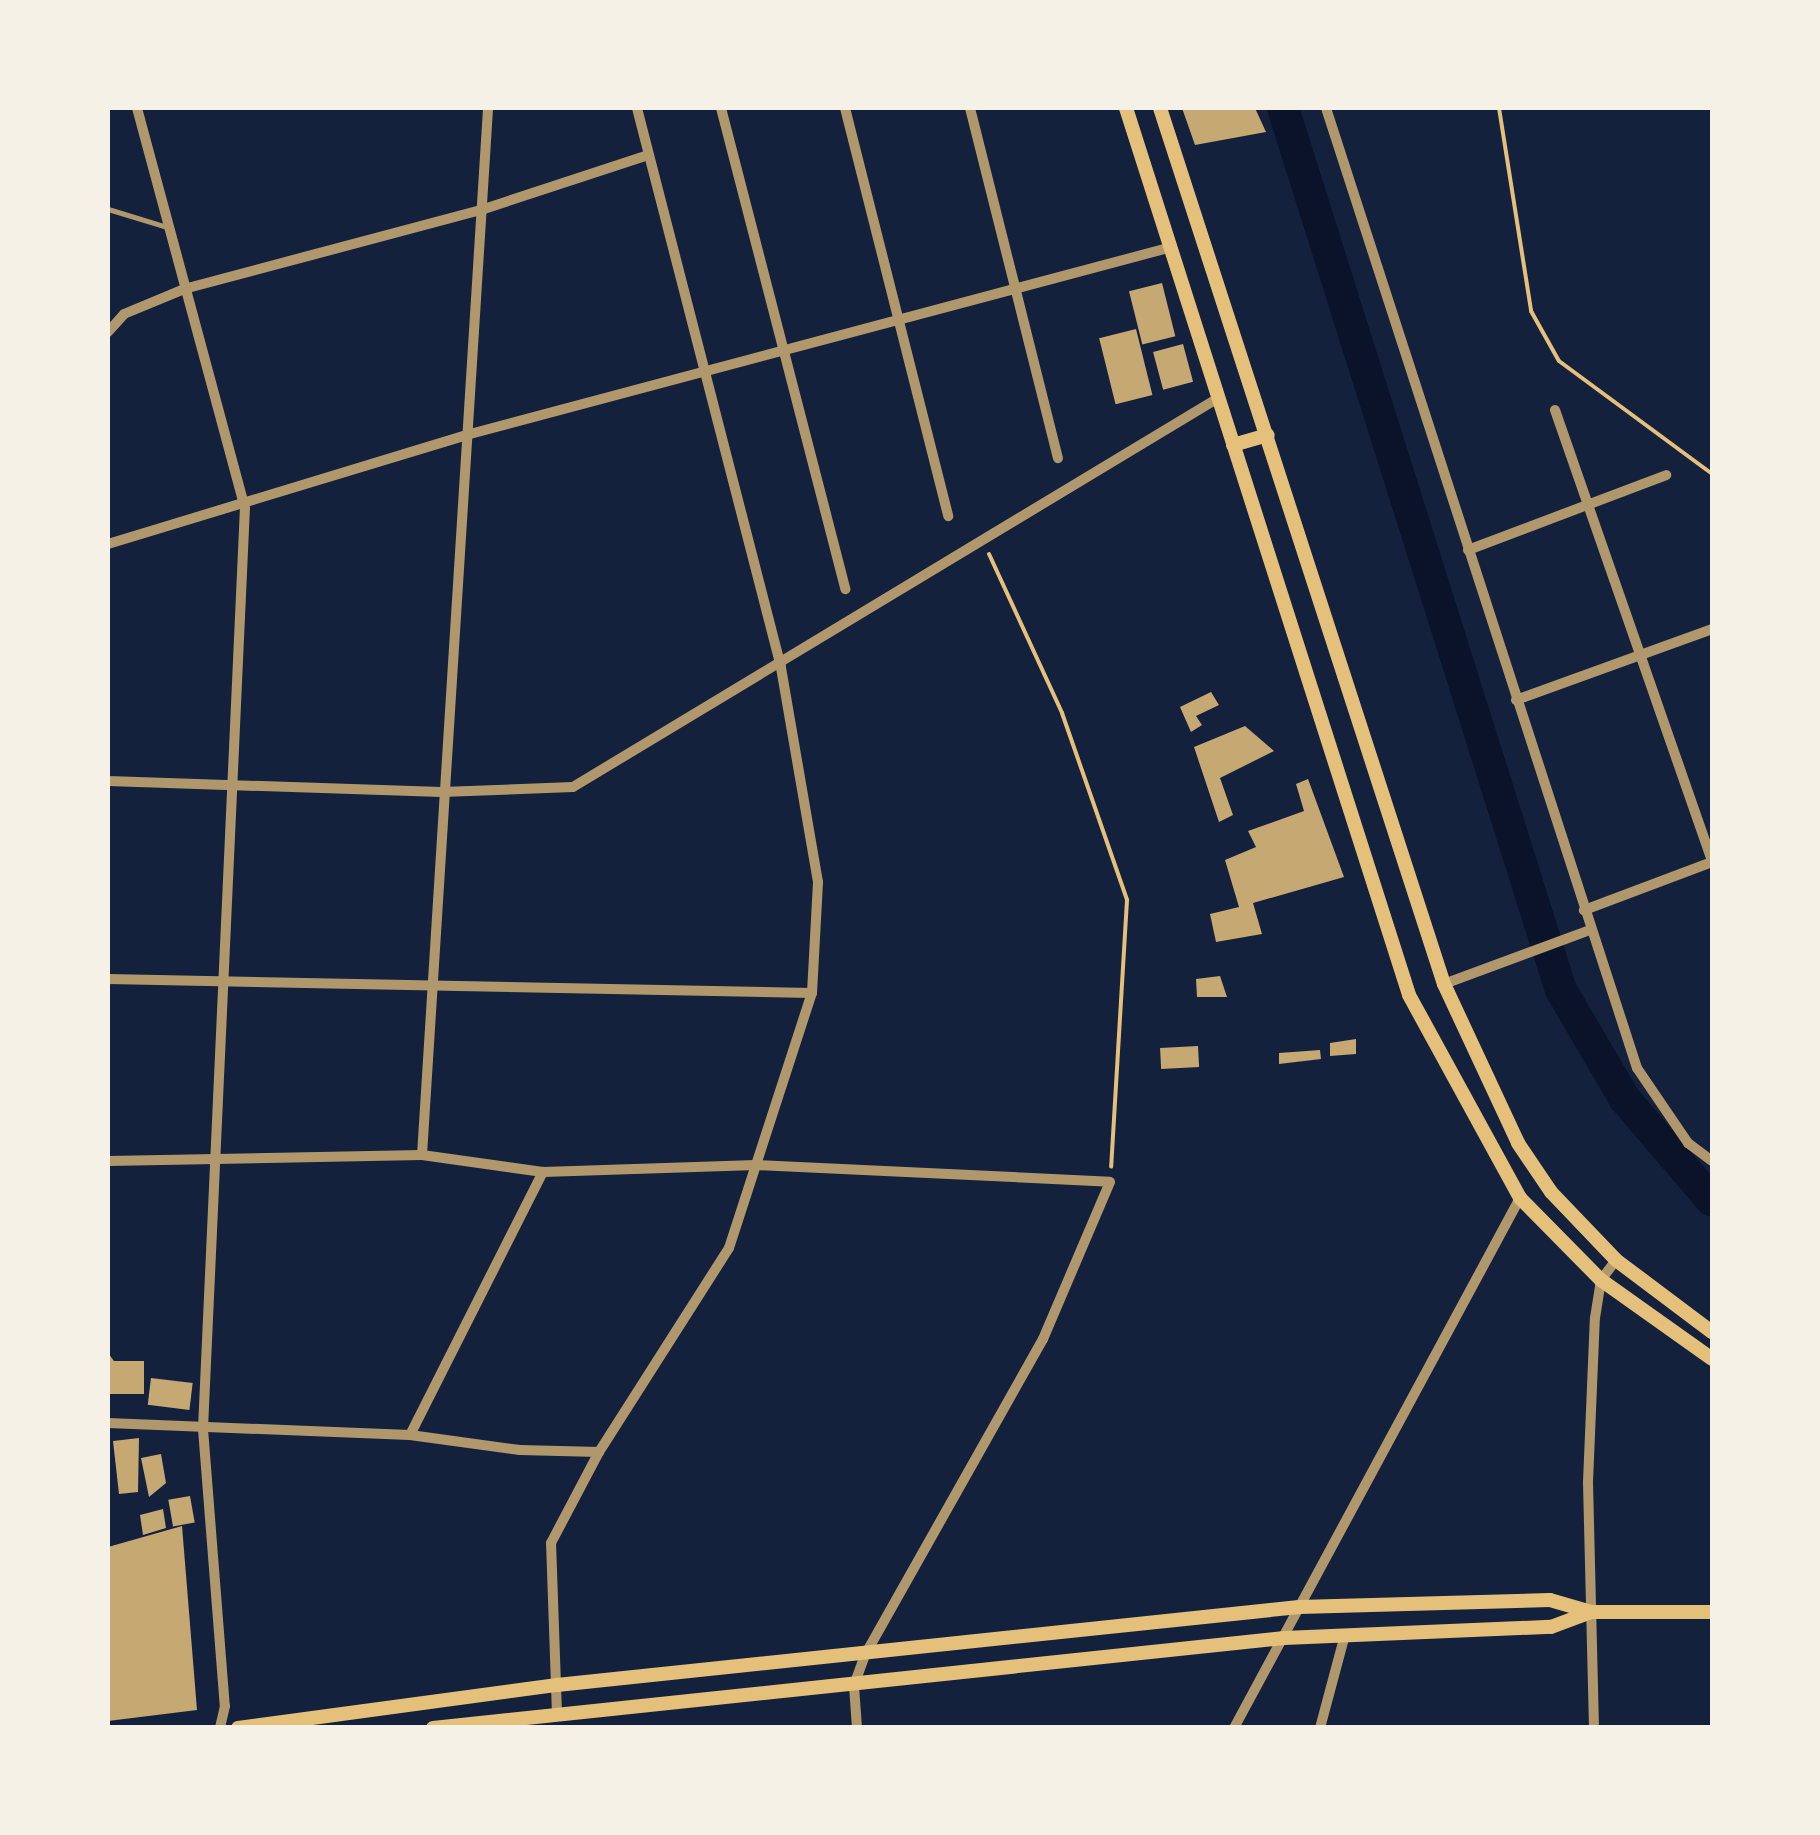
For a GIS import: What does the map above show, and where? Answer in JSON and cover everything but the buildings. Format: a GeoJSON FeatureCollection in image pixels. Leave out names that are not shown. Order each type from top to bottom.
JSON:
{"type":"FeatureCollection","features":[{"type":"Feature","properties":{"kind":"main road"},"geometry":{"type":"LineString","coordinates":[[1126,108],[1409,996],[1520,1198],[1600,1280],[1712,1359]]}},
{"type":"Feature","properties":{"kind":"main road"},"geometry":{"type":"LineString","coordinates":[[1160,108],[1444,984],[1518,1143],[1551,1192],[1616,1260],[1712,1332]]}},
{"type":"Feature","properties":{"kind":"main road"},"geometry":{"type":"LineString","coordinates":[[1233,444],[1268,435]]}},
{"type":"Feature","properties":{"kind":"main road"},"geometry":{"type":"LineString","coordinates":[[236,1728],[557,1684],[865,1656],[1299,1607],[1550,1600],[1591,1612],[1712,1612]]}},
{"type":"Feature","properties":{"kind":"main road"},"geometry":{"type":"LineString","coordinates":[[433,1728],[1284,1638],[1551,1627],[1591,1612]]}},
{"type":"Feature","properties":{"kind":"street"},"geometry":{"type":"LineString","coordinates":[[137,108],[244,507],[228,786],[203,1429],[225,1706],[220,1728]]}},
{"type":"Feature","properties":{"kind":"street"},"geometry":{"type":"LineString","coordinates":[[422,1154],[488,108]]}},
{"type":"Feature","properties":{"kind":"street"},"geometry":{"type":"LineString","coordinates":[[557,1714],[547,1561],[599,1452],[728,1248],[812,992],[818,882],[781,667],[637,108]]}},
{"type":"Feature","properties":{"kind":"street"},"geometry":{"type":"LineString","coordinates":[[720,108],[845,589]]}},
{"type":"Feature","properties":{"kind":"street"},"geometry":{"type":"LineString","coordinates":[[845,108],[902,319],[948,516]]}},
{"type":"Feature","properties":{"kind":"street"},"geometry":{"type":"LineString","coordinates":[[970,108],[1058,458]]}},
{"type":"Feature","properties":{"kind":"street"},"geometry":{"type":"LineString","coordinates":[[1326,108],[1637,1068],[1688,1143],[1712,1161]]}},
{"type":"Feature","properties":{"kind":"street"},"geometry":{"type":"LineString","coordinates":[[108,332],[124,314],[184,289],[484,209],[648,155]]}},
{"type":"Feature","properties":{"kind":"street"},"geometry":{"type":"LineString","coordinates":[[108,544],[244,507],[470,434],[1168,248]]}},
{"type":"Feature","properties":{"kind":"street"},"geometry":{"type":"LineString","coordinates":[[108,781],[442,792],[573,787],[781,667],[982,538],[1218,398]]}},
{"type":"Feature","properties":{"kind":"street"},"geometry":{"type":"LineString","coordinates":[[1555,410],[1712,862],[1584,910]]}},
{"type":"Feature","properties":{"kind":"street"},"geometry":{"type":"LineString","coordinates":[[1468,550],[1590,509],[1666,475]]}},
{"type":"Feature","properties":{"kind":"street"},"geometry":{"type":"LineString","coordinates":[[1516,700],[1712,629]]}},
{"type":"Feature","properties":{"kind":"street"},"geometry":{"type":"LineString","coordinates":[[1444,984],[1590,930]]}},
{"type":"Feature","properties":{"kind":"street"},"geometry":{"type":"LineString","coordinates":[[108,979],[430,989],[812,992]]}},
{"type":"Feature","properties":{"kind":"street"},"geometry":{"type":"LineString","coordinates":[[108,1161],[422,1154],[543,1172],[756,1165],[1110,1182],[1043,1339],[865,1656],[854,1686],[857,1728]]}},
{"type":"Feature","properties":{"kind":"street"},"geometry":{"type":"LineString","coordinates":[[410,1435],[543,1172]]}},
{"type":"Feature","properties":{"kind":"street"},"geometry":{"type":"LineString","coordinates":[[1234,1728],[1520,1198]]}},
{"type":"Feature","properties":{"kind":"street"},"geometry":{"type":"LineString","coordinates":[[1594,1728],[1588,1482],[1600,1280],[1616,1260]]}},
{"type":"Feature","properties":{"kind":"street"},"geometry":{"type":"LineString","coordinates":[[108,1424],[410,1435],[520,1450],[599,1452]]}},
{"type":"Feature","properties":{"kind":"street"},"geometry":{"type":"LineString","coordinates":[[1320,1728],[1345,1635]]}},
{"type":"Feature","properties":{"kind":"street"},"geometry":{"type":"LineString","coordinates":[[225,1706],[236,1728]]}},
{"type":"Feature","properties":{"kind":"lane"},"geometry":{"type":"LineString","coordinates":[[108,208],[170,228]]}},
{"type":"Feature","properties":{"kind":"path"},"geometry":{"type":"LineString","coordinates":[[1499,108],[1531,312],[1559,361],[1712,474]]}},
{"type":"Feature","properties":{"kind":"path"},"geometry":{"type":"LineString","coordinates":[[982,538],[1062,713],[1127,900],[1110,1182]]}},
{"type":"Feature","properties":{"kind":"waterway"},"geometry":{"type":"LineString","coordinates":[[1283,108],[1561,990],[1624,1098],[1712,1201]]}}]}
